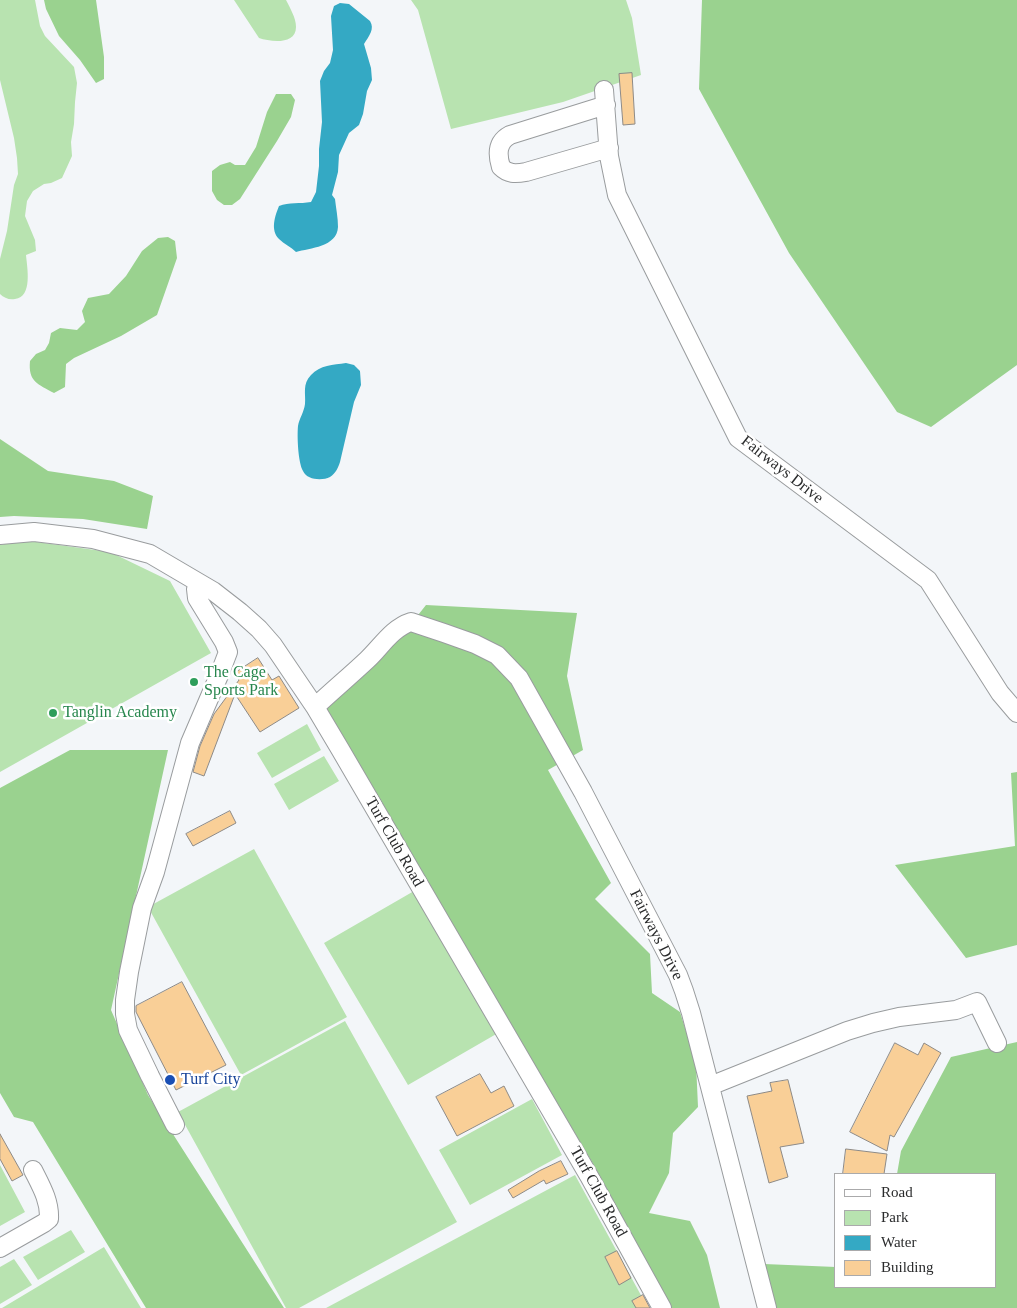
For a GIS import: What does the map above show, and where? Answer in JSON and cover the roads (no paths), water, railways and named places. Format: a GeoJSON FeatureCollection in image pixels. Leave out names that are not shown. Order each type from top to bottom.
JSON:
{"type":"FeatureCollection","features":[{"type":"Feature","properties":{"kind":"street","name":"Fairways Drive"},"geometry":{"type":"LineString","coordinates":[[609,148],[526,172],[508,173],[500,166],[498,152],[505,138],[510,135],[605,98],[611,170],[617,196],[738,438],[928,580],[1000,693],[1017,713]]}},
{"type":"Feature","properties":{"kind":"street","name":"Turf Club Road"},"geometry":{"type":"LineString","coordinates":[[0,535],[34,532],[93,539],[150,554],[213,591],[259,629],[273,645],[315,707],[589,1176],[662,1308]]}},
{"type":"Feature","properties":{"kind":"street"},"geometry":{"type":"LineString","coordinates":[[176,1125],[128,1030],[125,1000],[142,908],[155,872],[190,743],[228,652],[224,642],[197,598],[196,589],[200,584]]}},
{"type":"Feature","properties":{"kind":"street","name":"Fairways Drive"},"geometry":{"type":"LineString","coordinates":[[315,707],[368,659],[408,616],[411,622],[444,632],[497,655],[519,678],[583,792],[678,975],[691,1013],[767,1308]]}},
{"type":"Feature","properties":{"kind":"street"},"geometry":{"type":"LineString","coordinates":[[710,1086],[840,1034],[873,1023],[899,1017],[956,1010],[977,1002],[997,1043]]}},
{"type":"Feature","properties":{"kind":"street"},"geometry":{"type":"LineString","coordinates":[[0,1248],[49,1219],[50,1212],[33,1170]]}},
{"type":"Feature","properties":{"kind":"water"},"geometry":{"type":"Polygon","coordinates":[[[340,3],[349,4],[370,21],[371,32],[364,44],[371,68],[372,80],[367,91],[359,125],[349,133],[339,155],[338,172],[332,195],[335,199],[337,217],[338,227],[336,234],[328,243],[296,252],[276,235],[274,227],[275,218],[279,206],[311,202],[316,192],[322,122],[320,81],[330,63],[333,50],[331,16],[334,6],[340,3]]]}},
{"type":"Feature","properties":{"kind":"water"},"geometry":{"type":"Polygon","coordinates":[[[346,363],[354,365],[360,371],[361,385],[354,402],[340,462],[334,474],[330,477],[311,478],[305,474],[301,467],[298,442],[298,426],[304,407],[306,382],[318,369],[346,363]]]}},
{"type":"Feature","properties":{"kind":"place","name":"The Cage Sports Park"},"geometry":{"type":"Point","coordinates":[194,682]}},
{"type":"Feature","properties":{"kind":"place","name":"Tanglin Academy"},"geometry":{"type":"Point","coordinates":[53,713]}},
{"type":"Feature","properties":{"kind":"place","name":"Turf City"},"geometry":{"type":"Point","coordinates":[170,1080]}}]}
